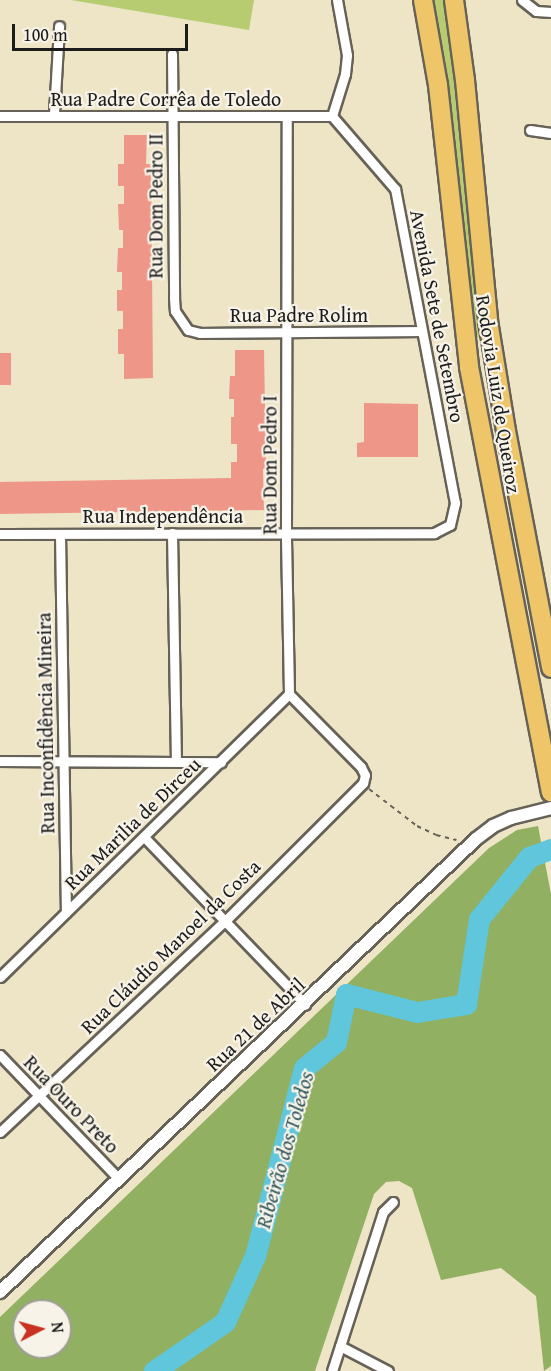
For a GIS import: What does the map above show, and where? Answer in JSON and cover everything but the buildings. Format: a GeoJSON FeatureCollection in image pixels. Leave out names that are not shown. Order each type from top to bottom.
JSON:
{"type":"FeatureCollection","features":[{"type":"Feature","properties":{"kind":"highway"},"geometry":{"type":"LineString","coordinates":[[418,0],[438,84]]}},
{"type":"Feature","properties":{"kind":"highway","name":"Rodovia Luiz de Queiroz"},"geometry":{"type":"LineString","coordinates":[[423,0],[438,84],[469,367],[550,787]]}},
{"type":"Feature","properties":{"kind":"highway","name":"Rodovia Luiz de Queiroz"},"geometry":{"type":"LineString","coordinates":[[454,0],[492,348],[551,668]]}},
{"type":"Feature","properties":{"kind":"street"},"geometry":{"type":"LineString","coordinates":[[332,116],[345,74],[347,55],[337,0]]}},
{"type":"Feature","properties":{"kind":"street"},"geometry":{"type":"LineString","coordinates":[[522,0],[536,11],[551,12]]}},
{"type":"Feature","properties":{"kind":"street"},"geometry":{"type":"LineString","coordinates":[[54,114],[59,26]]}},
{"type":"Feature","properties":{"kind":"street","name":"Rua Dom Pedro II"},"geometry":{"type":"LineString","coordinates":[[172,54],[174,298],[175,311],[181,321]]}},
{"type":"Feature","properties":{"kind":"street","name":"Rua Padre Corrêa de Toledo"},"geometry":{"type":"LineString","coordinates":[[0,116],[54,114],[173,117],[332,116]]}},
{"type":"Feature","properties":{"kind":"street","name":"Avenida Sete de Setembro"},"geometry":{"type":"LineString","coordinates":[[332,116],[395,189],[455,503],[450,525],[434,533]]}},
{"type":"Feature","properties":{"kind":"street","name":"Rua Dom Pedro I"},"geometry":{"type":"LineString","coordinates":[[288,117],[286,532],[289,694]]}},
{"type":"Feature","properties":{"kind":"street"},"geometry":{"type":"LineString","coordinates":[[530,130],[551,133]]}},
{"type":"Feature","properties":{"kind":"street","name":"Rua Padre Rolim"},"geometry":{"type":"LineString","coordinates":[[181,321],[188,330],[200,333],[421,331]]}},
{"type":"Feature","properties":{"kind":"street"},"geometry":{"type":"LineString","coordinates":[[172,533],[176,761]]}},
{"type":"Feature","properties":{"kind":"street","name":"Rua Independência"},"geometry":{"type":"LineString","coordinates":[[0,534],[434,533]]}},
{"type":"Feature","properties":{"kind":"street","name":"Rua Inconfidência Mineira"},"geometry":{"type":"LineString","coordinates":[[60,534],[66,912]]}},
{"type":"Feature","properties":{"kind":"street"},"geometry":{"type":"LineString","coordinates":[[289,694],[361,767],[365,775],[363,783]]}},
{"type":"Feature","properties":{"kind":"street","name":"Rua Marilia de Dirceu"},"geometry":{"type":"LineString","coordinates":[[0,977],[145,838],[289,694]]}},
{"type":"Feature","properties":{"kind":"street"},"geometry":{"type":"LineString","coordinates":[[0,761],[221,762]]}},
{"type":"Feature","properties":{"kind":"street","name":"Rua Cláudio Manoel da Costa"},"geometry":{"type":"LineString","coordinates":[[0,1132],[224,922],[363,783]]}},
{"type":"Feature","properties":{"kind":"street","name":"Rua 21 de Abril"},"geometry":{"type":"LineString","coordinates":[[0,1292],[118,1178],[305,1004],[471,843],[493,826],[511,818],[551,808]]}},
{"type":"Feature","properties":{"kind":"street"},"geometry":{"type":"LineString","coordinates":[[145,838],[305,1004]]}},
{"type":"Feature","properties":{"kind":"street","name":"Rua Ouro Preto"},"geometry":{"type":"LineString","coordinates":[[0,1055],[118,1178]]}},
{"type":"Feature","properties":{"kind":"street"},"geometry":{"type":"LineString","coordinates":[[332,1371],[383,1212],[393,1202]]}},
{"type":"Feature","properties":{"kind":"street"},"geometry":{"type":"LineString","coordinates":[[340,1346],[388,1371]]}},
{"type":"Feature","properties":{"kind":"path"},"geometry":{"type":"LineString","coordinates":[[363,783],[417,826],[436,835],[471,843]]}},
{"type":"Feature","properties":{"kind":"green space"},"geometry":{"type":"Polygon","coordinates":[[[71,0],[254,0],[249,30],[71,0]]]}},
{"type":"Feature","properties":{"kind":"green space"},"geometry":{"type":"Polygon","coordinates":[[[434,0],[445,0],[452,43],[483,337],[472,338],[434,0]]]}},
{"type":"Feature","properties":{"kind":"green space"},"geometry":{"type":"Polygon","coordinates":[[[538,826],[551,894],[551,1366],[544,1371],[536,1296],[501,1268],[441,1280],[412,1188],[399,1181],[386,1182],[374,1194],[315,1371],[0,1371],[0,1317],[12,1305],[12,1359],[72,1359],[72,1299],[19,1299],[489,848],[517,830],[538,826]]]}},
{"type":"Feature","properties":{"kind":"waterway","name":"Ribeirão dos Toledos"},"geometry":{"type":"LineString","coordinates":[[154,1371],[225,1322],[255,1256],[304,1068],[336,1042],[346,994],[417,1012],[466,1004],[479,919],[529,857],[551,849]]}}]}
